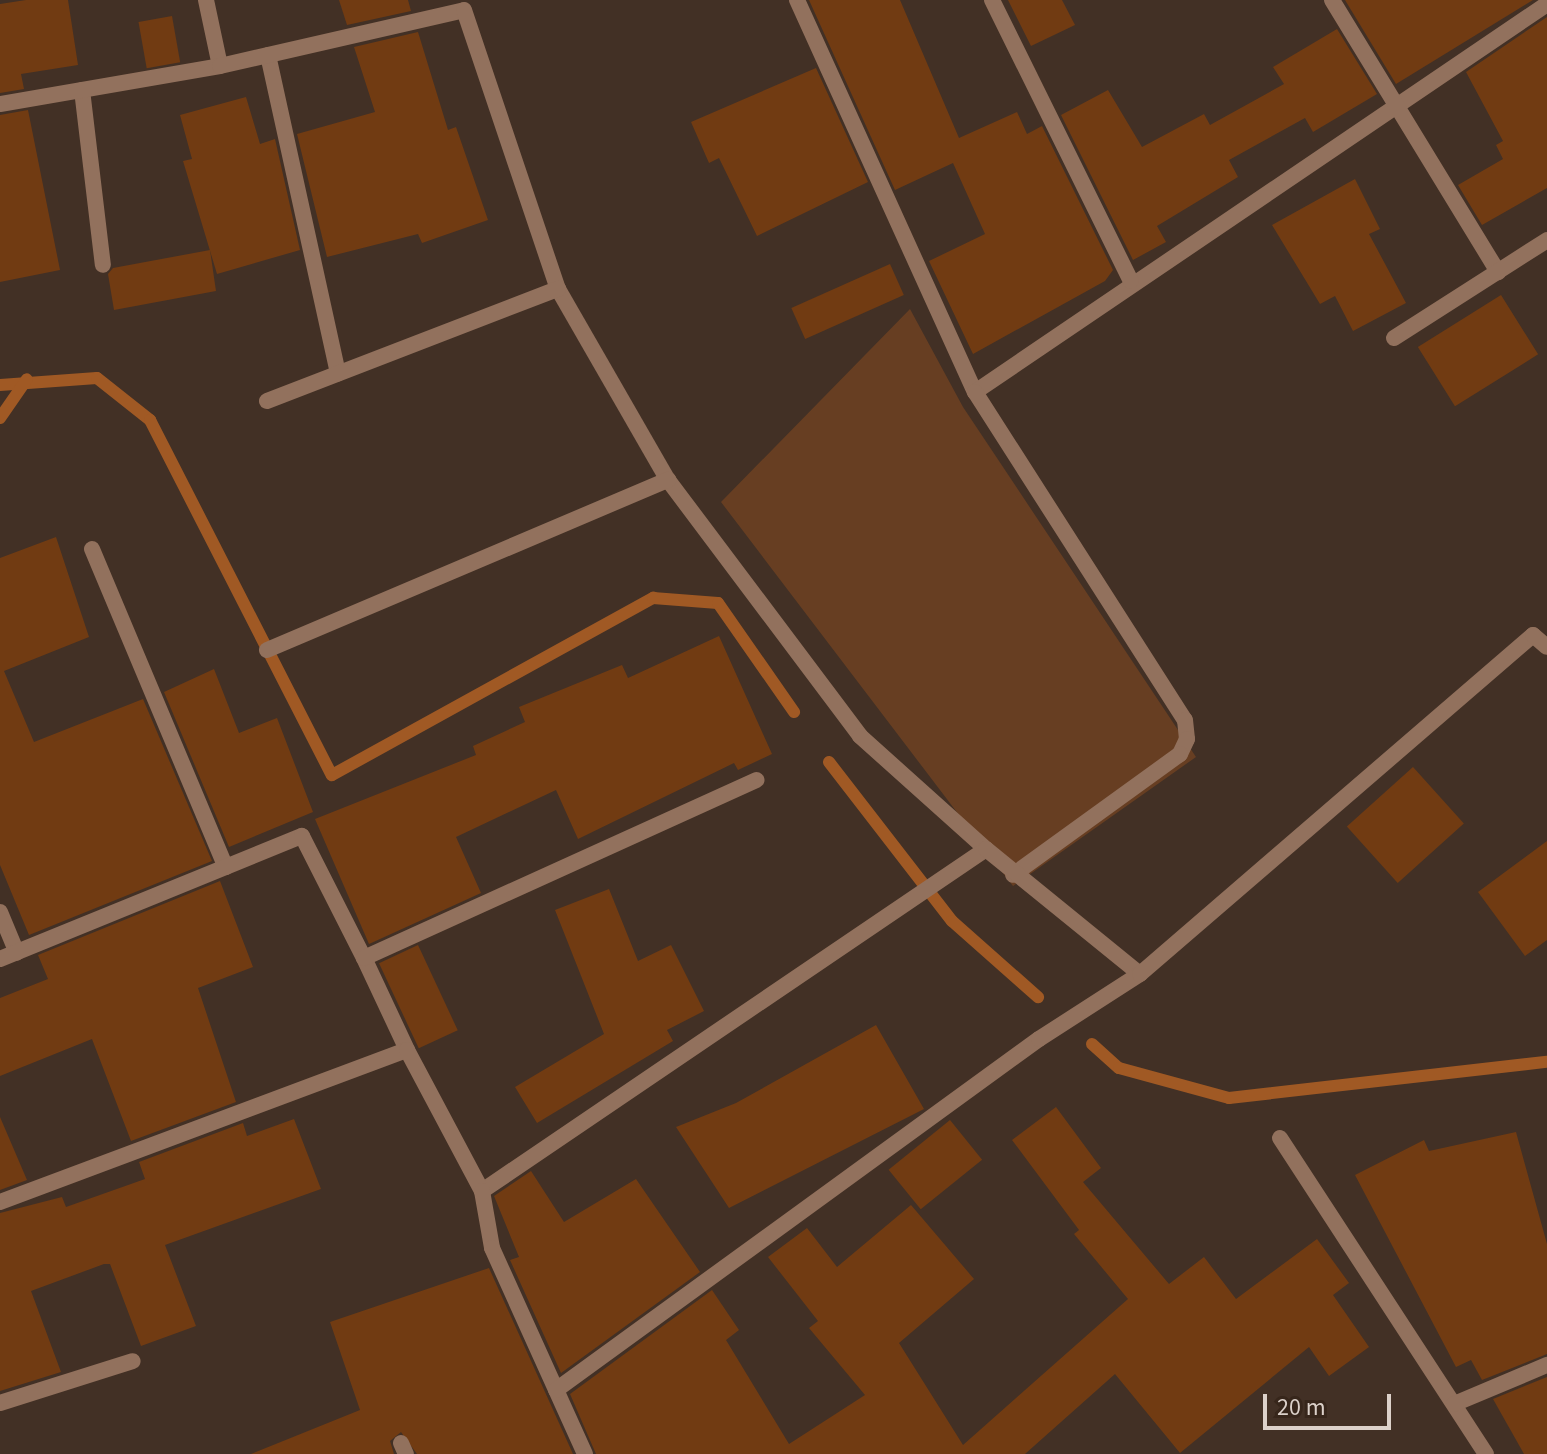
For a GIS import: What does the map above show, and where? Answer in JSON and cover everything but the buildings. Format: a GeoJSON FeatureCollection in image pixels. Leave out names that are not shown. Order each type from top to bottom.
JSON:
{"type":"FeatureCollection","features":[{"type":"Feature","properties":{"kind":"street"},"geometry":{"type":"LineString","coordinates":[[206,0],[220,66]]}},
{"type":"Feature","properties":{"kind":"street"},"geometry":{"type":"LineString","coordinates":[[797,0],[975,392],[1185,720],[1187,739],[1180,754],[1013,875]]}},
{"type":"Feature","properties":{"kind":"street"},"geometry":{"type":"LineString","coordinates":[[992,0],[1131,281]]}},
{"type":"Feature","properties":{"kind":"street"},"geometry":{"type":"LineString","coordinates":[[1332,0],[1395,108],[1498,272]]}},
{"type":"Feature","properties":{"kind":"street"},"geometry":{"type":"LineString","coordinates":[[975,392],[1131,281],[1547,4]]}},
{"type":"Feature","properties":{"kind":"street"},"geometry":{"type":"LineString","coordinates":[[0,104],[220,66],[464,10],[558,289],[668,480],[860,736],[1013,875],[1140,974]]}},
{"type":"Feature","properties":{"kind":"street"},"geometry":{"type":"LineString","coordinates":[[268,55],[338,373]]}},
{"type":"Feature","properties":{"kind":"street"},"geometry":{"type":"LineString","coordinates":[[82,90],[103,265]]}},
{"type":"Feature","properties":{"kind":"street"},"geometry":{"type":"LineString","coordinates":[[1394,338],[1547,240]]}},
{"type":"Feature","properties":{"kind":"street"},"geometry":{"type":"LineString","coordinates":[[267,401],[558,289]]}},
{"type":"Feature","properties":{"kind":"street"},"geometry":{"type":"LineString","coordinates":[[267,650],[668,480]]}},
{"type":"Feature","properties":{"kind":"street"},"geometry":{"type":"LineString","coordinates":[[92,549],[226,867]]}},
{"type":"Feature","properties":{"kind":"street"},"geometry":{"type":"LineString","coordinates":[[556,1390],[1039,1039],[1140,974],[1533,635],[1547,647]]}},
{"type":"Feature","properties":{"kind":"street"},"geometry":{"type":"LineString","coordinates":[[364,958],[757,780]]}},
{"type":"Feature","properties":{"kind":"street"},"geometry":{"type":"LineString","coordinates":[[0,959],[302,836],[407,1050],[482,1191],[492,1248],[585,1454]]}},
{"type":"Feature","properties":{"kind":"street"},"geometry":{"type":"LineString","coordinates":[[482,1191],[911,903],[986,849]]}},
{"type":"Feature","properties":{"kind":"street"},"geometry":{"type":"LineString","coordinates":[[0,912],[17,953]]}},
{"type":"Feature","properties":{"kind":"street"},"geometry":{"type":"LineString","coordinates":[[0,1202],[407,1050]]}},
{"type":"Feature","properties":{"kind":"street"},"geometry":{"type":"LineString","coordinates":[[1280,1138],[1486,1454]]}},
{"type":"Feature","properties":{"kind":"street"},"geometry":{"type":"LineString","coordinates":[[0,1403],[133,1361]]}},
{"type":"Feature","properties":{"kind":"street"},"geometry":{"type":"LineString","coordinates":[[1454,1404],[1547,1365]]}},
{"type":"Feature","properties":{"kind":"shaded area"},"geometry":{"type":"Polygon","coordinates":[[[910,309],[963,407],[1196,757],[1013,886],[721,502],[910,309]]]}},
{"type":"Feature","properties":{"kind":"waterway"},"geometry":{"type":"LineString","coordinates":[[0,385],[97,378],[150,420],[332,775],[653,598],[718,603],[794,712]]}},
{"type":"Feature","properties":{"kind":"waterway"},"geometry":{"type":"LineString","coordinates":[[0,418],[27,379]]}},
{"type":"Feature","properties":{"kind":"waterway"},"geometry":{"type":"LineString","coordinates":[[829,762],[952,921],[1038,997]]}},
{"type":"Feature","properties":{"kind":"waterway"},"geometry":{"type":"LineString","coordinates":[[1092,1044],[1119,1068],[1229,1098],[1547,1062]]}}]}
